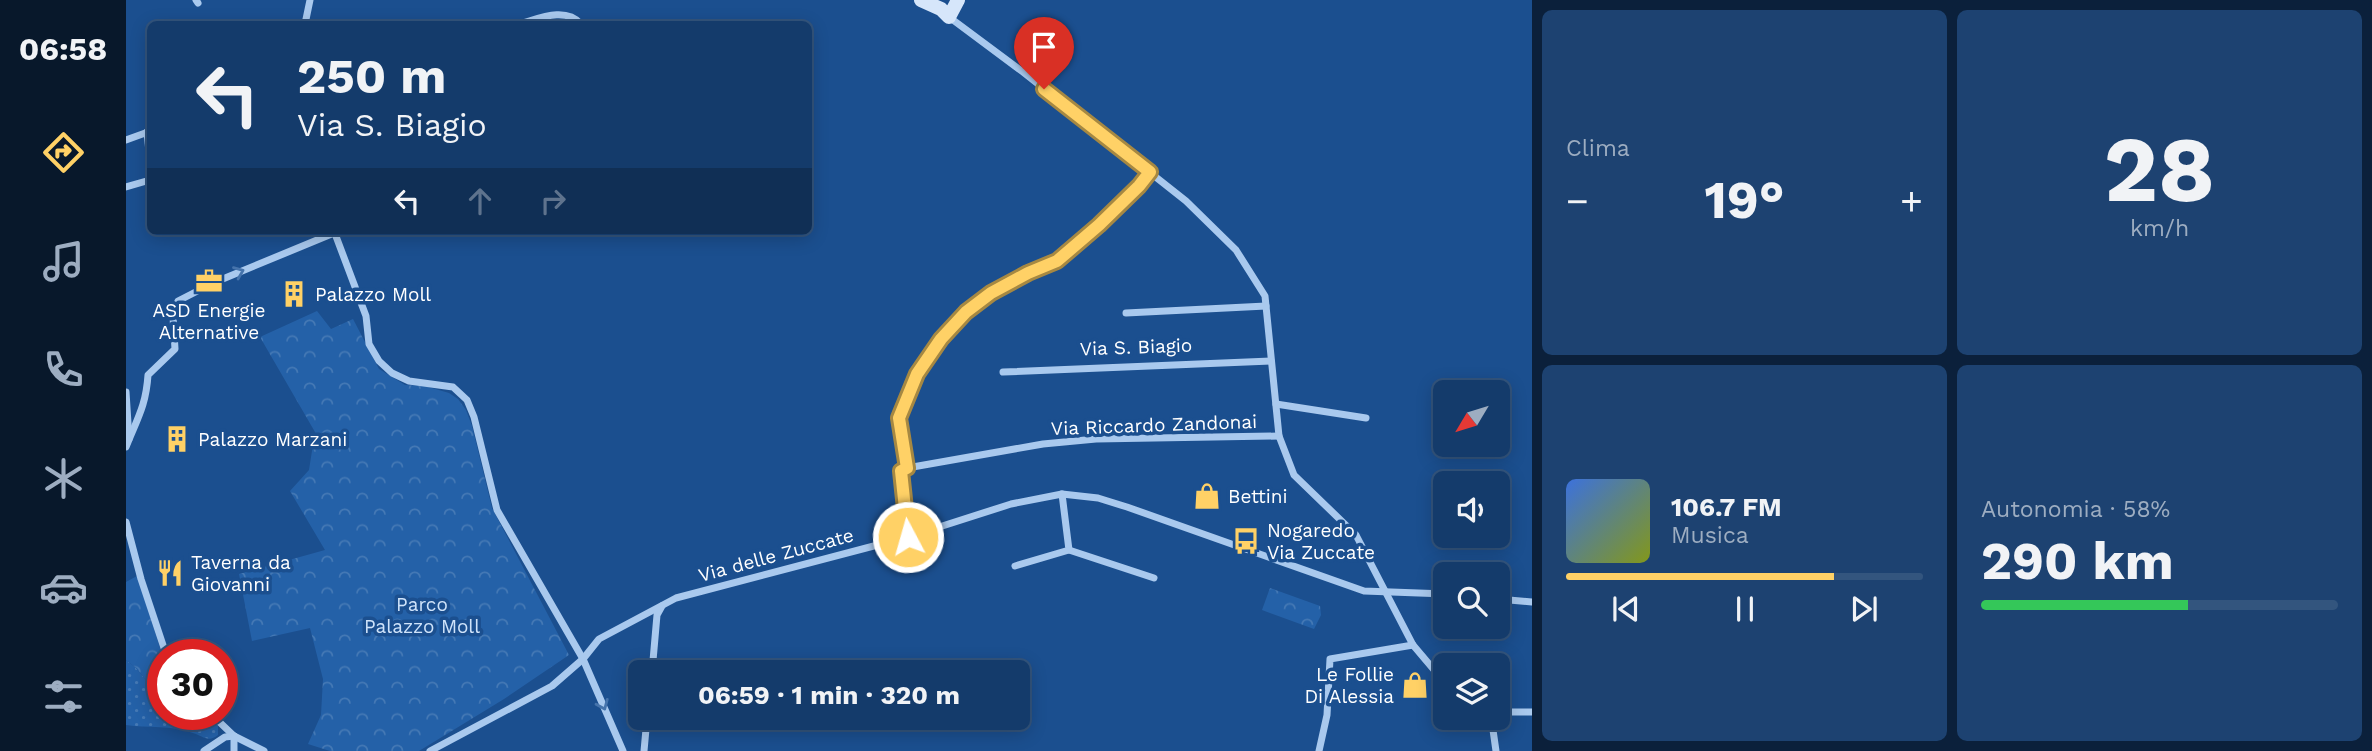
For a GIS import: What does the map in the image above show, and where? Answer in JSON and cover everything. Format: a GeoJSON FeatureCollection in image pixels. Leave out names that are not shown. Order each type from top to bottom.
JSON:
{"type":"FeatureCollection","features":[{"type":"Feature","properties":{"kind":"street"},"geometry":{"type":"LineString","coordinates":[[306,21],[310,0]]}},
{"type":"Feature","properties":{"kind":"street"},"geometry":{"type":"LineString","coordinates":[[921,0],[941,9],[1150,172],[1186,201],[1236,250],[1265,296],[1279,436],[1294,475],[1356,535],[1413,645],[1433,669]]}},
{"type":"Feature","properties":{"kind":"street"},"geometry":{"type":"LineString","coordinates":[[949,17],[958,0]]}},
{"type":"Feature","properties":{"kind":"street"},"geometry":{"type":"LineString","coordinates":[[531,21],[558,14],[578,21]]}},
{"type":"Feature","properties":{"kind":"street"},"geometry":{"type":"LineString","coordinates":[[126,140],[147,133]]}},
{"type":"Feature","properties":{"kind":"street"},"geometry":{"type":"LineString","coordinates":[[908,537],[901,471],[907,468],[899,418],[917,374],[941,339],[966,312],[991,293],[1057,261],[1099,225],[1150,172]]}},
{"type":"Feature","properties":{"kind":"street"},"geometry":{"type":"LineString","coordinates":[[126,187],[147,181]]}},
{"type":"Feature","properties":{"kind":"street"},"geometry":{"type":"LineString","coordinates":[[127,443],[141,417],[147,397],[148,375],[175,349],[173,317],[178,301],[213,283],[327,235]]}},
{"type":"Feature","properties":{"kind":"street"},"geometry":{"type":"LineString","coordinates":[[335,235],[366,316],[369,344],[379,361],[393,373],[409,380],[453,387],[467,400],[474,417],[497,510],[583,659],[623,751]]}},
{"type":"Feature","properties":{"kind":"street","name":"Via S. Biagio"},"geometry":{"type":"LineString","coordinates":[[1126,313],[1266,306]]}},
{"type":"Feature","properties":{"kind":"street","name":"Via S. Biagio"},"geometry":{"type":"LineString","coordinates":[[1003,372],[1271,361]]}},
{"type":"Feature","properties":{"kind":"street"},"geometry":{"type":"LineString","coordinates":[[126,392],[127,443]]}},
{"type":"Feature","properties":{"kind":"street"},"geometry":{"type":"LineString","coordinates":[[1276,404],[1366,418]]}},
{"type":"Feature","properties":{"kind":"street","name":"Via Riccardo Zandonai"},"geometry":{"type":"LineString","coordinates":[[907,468],[1043,444],[1096,439],[1279,436]]}},
{"type":"Feature","properties":{"kind":"street"},"geometry":{"type":"LineString","coordinates":[[1062,494],[1069,550]]}},
{"type":"Feature","properties":{"kind":"street","name":"Via delle Zuccate"},"geometry":{"type":"LineString","coordinates":[[430,751],[552,686],[583,659],[599,639],[676,598],[908,537],[1012,503],[1062,494],[1098,498],[1127,507],[1364,591],[1433,593]]}},
{"type":"Feature","properties":{"kind":"street"},"geometry":{"type":"LineString","coordinates":[[126,522],[161,639]]}},
{"type":"Feature","properties":{"kind":"street"},"geometry":{"type":"LineString","coordinates":[[1015,566],[1069,550],[1154,578]]}},
{"type":"Feature","properties":{"kind":"street"},"geometry":{"type":"LineString","coordinates":[[1510,599],[1532,602]]}},
{"type":"Feature","properties":{"kind":"street"},"geometry":{"type":"LineString","coordinates":[[653,660],[657,615],[663,605]]}},
{"type":"Feature","properties":{"kind":"street"},"geometry":{"type":"LineString","coordinates":[[1319,751],[1327,715],[1330,659],[1413,645]]}},
{"type":"Feature","properties":{"kind":"street"},"geometry":{"type":"LineString","coordinates":[[1510,712],[1532,712]]}},
{"type":"Feature","properties":{"kind":"street"},"geometry":{"type":"LineString","coordinates":[[228,730],[264,751]]}},
{"type":"Feature","properties":{"kind":"street"},"geometry":{"type":"LineString","coordinates":[[644,751],[646,730]]}},
{"type":"Feature","properties":{"kind":"street"},"geometry":{"type":"LineString","coordinates":[[1496,730],[1496,751]]}},
{"type":"Feature","properties":{"kind":"street"},"geometry":{"type":"LineString","coordinates":[[204,751],[225,737],[234,736]]}},
{"type":"Feature","properties":{"kind":"street"},"geometry":{"type":"LineString","coordinates":[[234,736],[234,751]]}},
{"type":"Feature","properties":{"kind":"green space","name":"Parco Palazzo Moll"},"geometry":{"type":"Polygon","coordinates":[[[317,311],[331,329],[353,319],[379,369],[405,385],[425,386],[449,393],[458,399],[472,426],[492,508],[569,655],[419,751],[330,751],[308,744],[321,715],[323,679],[310,628],[252,641],[239,574],[325,550],[290,491],[309,470],[315,432],[260,337],[317,311]]]}},
{"type":"Feature","properties":{"kind":"green space"},"geometry":{"type":"Polygon","coordinates":[[[137,576],[157,639],[147,639],[147,681],[126,660],[126,582],[137,576]]]}},
{"type":"Feature","properties":{"kind":"green space"},"geometry":{"type":"Polygon","coordinates":[[[1270,588],[1320,606],[1321,615],[1314,629],[1262,610],[1270,588]]]}},
{"type":"Feature","properties":{"kind":"green space"},"geometry":{"type":"Polygon","coordinates":[[[126,660],[147,681],[147,727],[126,725],[126,660]]]}},
{"type":"Feature","properties":{"kind":"green space"},"geometry":{"type":"Polygon","coordinates":[[[185,730],[218,730],[218,735],[208,739],[185,730]]]}},
{"type":"Feature","properties":{"kind":"place","name":"ASD Energie Alternative"},"geometry":{"type":"Point","coordinates":[209,281]}},
{"type":"Feature","properties":{"kind":"place","name":"Palazzo Moll"},"geometry":{"type":"Point","coordinates":[294,294]}},
{"type":"Feature","properties":{"kind":"place","name":"Palazzo Marzani"},"geometry":{"type":"Point","coordinates":[177,439]}},
{"type":"Feature","properties":{"kind":"place","name":"Bettini"},"geometry":{"type":"Point","coordinates":[1207,496]}},
{"type":"Feature","properties":{"kind":"place","name":"Nogaredo Via Zuccate"},"geometry":{"type":"Point","coordinates":[1246,541]}},
{"type":"Feature","properties":{"kind":"place","name":"Taverna da Giovanni"},"geometry":{"type":"Point","coordinates":[170,573]}},
{"type":"Feature","properties":{"kind":"place","name":"Le Follie Di Alessia"},"geometry":{"type":"Point","coordinates":[1415,685]}},
{"type":"Feature","properties":{"kind":"route"},"geometry":{"type":"LineString","coordinates":[[908,537],[901,471],[907,468],[899,418],[917,374],[941,339],[966,312],[991,293],[1057,261],[1099,225],[1150,172],[1044,89]]}}]}
